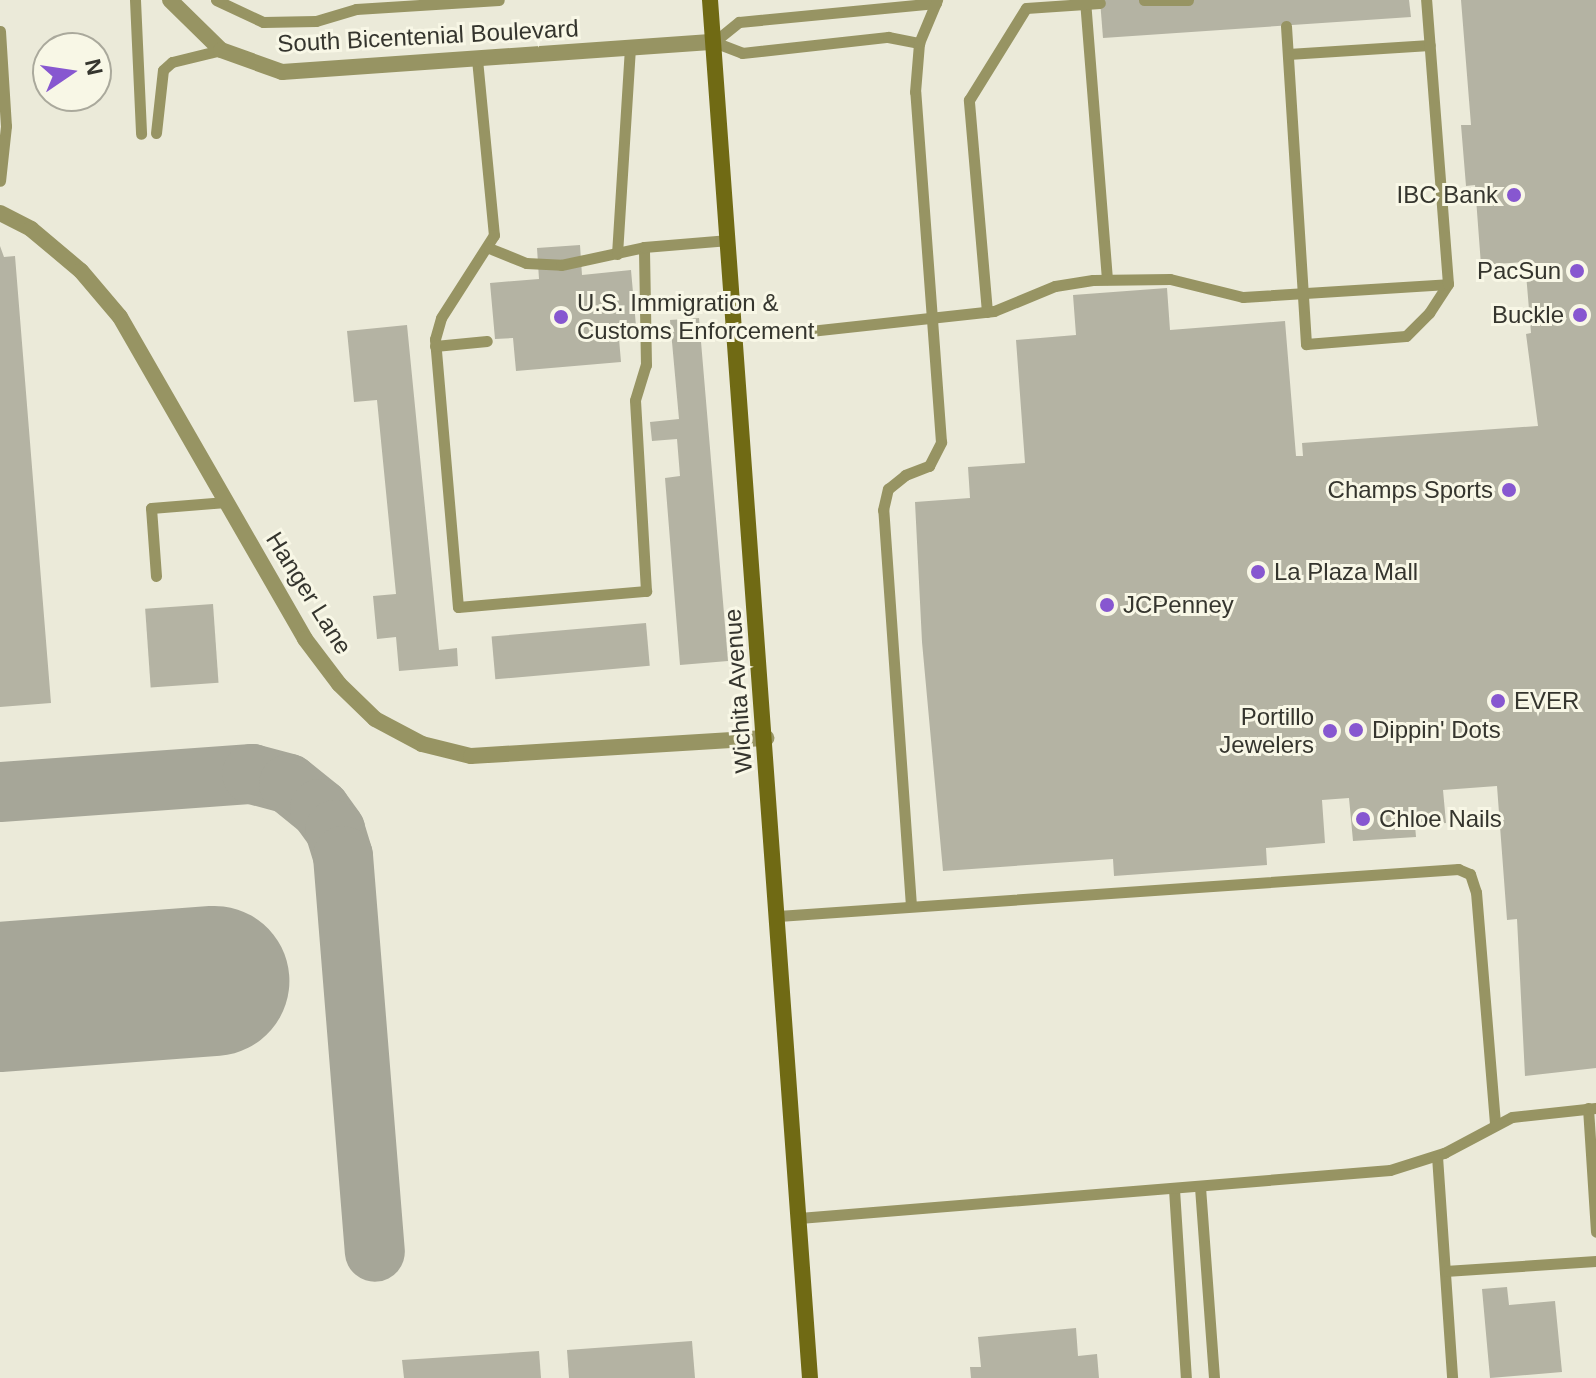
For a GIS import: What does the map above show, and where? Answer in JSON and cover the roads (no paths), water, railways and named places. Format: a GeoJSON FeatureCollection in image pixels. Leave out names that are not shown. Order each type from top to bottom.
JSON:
{"type":"FeatureCollection","features":[{"type":"Feature","properties":{"kind":"main road","name":"Wichita Avenue"},"geometry":{"type":"LineString","coordinates":[[710,0],[766,738],[810,1378]]}},
{"type":"Feature","properties":{"kind":"street","name":"South Bicentenial Boulevard"},"geometry":{"type":"LineString","coordinates":[[170,0],[221,50],[282,72],[714,42]]}},
{"type":"Feature","properties":{"kind":"street","name":"Hanger Lane"},"geometry":{"type":"LineString","coordinates":[[0,213],[31,229],[81,271],[120,317],[305,639],[339,684],[375,719],[422,744],[471,756],[512,756],[766,738]]}},
{"type":"Feature","properties":{"kind":"lane"},"geometry":{"type":"LineString","coordinates":[[135,0],[141,134]]}},
{"type":"Feature","properties":{"kind":"lane"},"geometry":{"type":"LineString","coordinates":[[216,0],[263,22],[316,21],[356,9],[499,0]]}},
{"type":"Feature","properties":{"kind":"lane"},"geometry":{"type":"LineString","coordinates":[[1144,0],[1188,0]]}},
{"type":"Feature","properties":{"kind":"lane"},"geometry":{"type":"LineString","coordinates":[[1286,26],[1306,344],[1406,336],[1429,313],[1448,284],[1426,0]]}},
{"type":"Feature","properties":{"kind":"lane"},"geometry":{"type":"LineString","coordinates":[[911,906],[883,510],[896,480],[929,466],[939,453],[935,318],[915,92],[919,43],[937,2],[739,22],[714,42],[742,53],[888,37],[919,43]]}},
{"type":"Feature","properties":{"kind":"lane"},"geometry":{"type":"LineString","coordinates":[[1085,2],[1107,279]]}},
{"type":"Feature","properties":{"kind":"lane"},"geometry":{"type":"LineString","coordinates":[[987,312],[969,100],[1026,8],[1100,3]]}},
{"type":"Feature","properties":{"kind":"lane"},"geometry":{"type":"LineString","coordinates":[[0,31],[6,126],[0,181]]}},
{"type":"Feature","properties":{"kind":"lane"},"geometry":{"type":"LineString","coordinates":[[1288,54],[1430,45]]}},
{"type":"Feature","properties":{"kind":"lane"},"geometry":{"type":"LineString","coordinates":[[617,254],[630,49]]}},
{"type":"Feature","properties":{"kind":"lane"},"geometry":{"type":"LineString","coordinates":[[156,133],[163,70],[172,62],[221,50]]}},
{"type":"Feature","properties":{"kind":"lane"},"geometry":{"type":"LineString","coordinates":[[477,59],[495,222],[489,248],[441,318],[435,346],[458,607],[646,591],[635,400],[646,365],[644,247]]}},
{"type":"Feature","properties":{"kind":"lane"},"geometry":{"type":"LineString","coordinates":[[489,248],[526,263],[561,265],[644,247],[729,240]]}},
{"type":"Feature","properties":{"kind":"lane"},"geometry":{"type":"LineString","coordinates":[[801,332],[987,312],[1073,281],[1170,279],[1243,297],[1448,284]]}},
{"type":"Feature","properties":{"kind":"lane"},"geometry":{"type":"LineString","coordinates":[[435,346],[487,341]]}},
{"type":"Feature","properties":{"kind":"lane"},"geometry":{"type":"LineString","coordinates":[[156,576],[151,508],[226,502]]}},
{"type":"Feature","properties":{"kind":"lane"},"geometry":{"type":"LineString","coordinates":[[778,916],[1458,869],[1470,874],[1476,892],[1495,1125]]}},
{"type":"Feature","properties":{"kind":"lane"},"geometry":{"type":"LineString","coordinates":[[799,1218],[1390,1170],[1437,1156],[1518,1116],[1592,1108],[1596,1232]]}},
{"type":"Feature","properties":{"kind":"lane"},"geometry":{"type":"LineString","coordinates":[[1437,1156],[1452,1378]]}},
{"type":"Feature","properties":{"kind":"lane"},"geometry":{"type":"LineString","coordinates":[[1200,1187],[1214,1378]]}},
{"type":"Feature","properties":{"kind":"lane"},"geometry":{"type":"LineString","coordinates":[[1174,1189],[1186,1378]]}},
{"type":"Feature","properties":{"kind":"lane"},"geometry":{"type":"LineString","coordinates":[[1445,1271],[1596,1261]]}},
{"type":"Feature","properties":{"kind":"place","name":"IBC Bank"},"geometry":{"type":"Point","coordinates":[1514,195]}},
{"type":"Feature","properties":{"kind":"place","name":"PacSun"},"geometry":{"type":"Point","coordinates":[1577,271]}},
{"type":"Feature","properties":{"kind":"place","name":"Buckle"},"geometry":{"type":"Point","coordinates":[1580,315]}},
{"type":"Feature","properties":{"kind":"place","name":"U.S. Immigration & Customs Enforcement"},"geometry":{"type":"Point","coordinates":[561,317]}},
{"type":"Feature","properties":{"kind":"place","name":"Champs Sports"},"geometry":{"type":"Point","coordinates":[1509,490]}},
{"type":"Feature","properties":{"kind":"place","name":"La Plaza Mall"},"geometry":{"type":"Point","coordinates":[1258,572]}},
{"type":"Feature","properties":{"kind":"place","name":"JCPenney"},"geometry":{"type":"Point","coordinates":[1107,605]}},
{"type":"Feature","properties":{"kind":"place","name":"EVER"},"geometry":{"type":"Point","coordinates":[1498,701]}},
{"type":"Feature","properties":{"kind":"place","name":"Dippin' Dots"},"geometry":{"type":"Point","coordinates":[1356,730]}},
{"type":"Feature","properties":{"kind":"place","name":"Portillo Jewelers"},"geometry":{"type":"Point","coordinates":[1330,731]}},
{"type":"Feature","properties":{"kind":"place","name":"Chloe Nails"},"geometry":{"type":"Point","coordinates":[1363,819]}}]}
